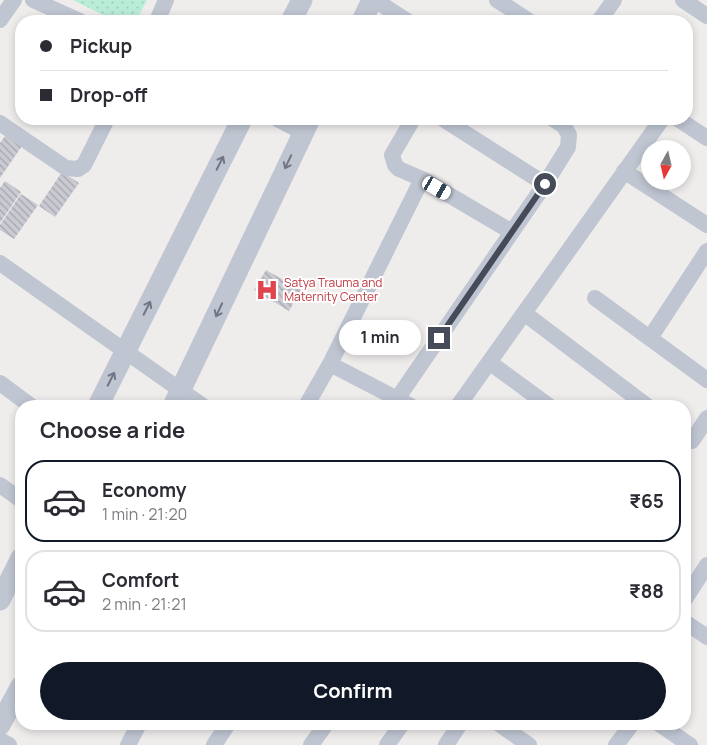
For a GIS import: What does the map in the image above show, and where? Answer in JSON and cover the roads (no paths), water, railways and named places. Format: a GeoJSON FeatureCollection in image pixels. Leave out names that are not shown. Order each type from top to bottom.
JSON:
{"type":"FeatureCollection","features":[{"type":"Feature","properties":{"kind":"street"},"geometry":{"type":"LineString","coordinates":[[0,20],[14,0]]}},
{"type":"Feature","properties":{"kind":"street"},"geometry":{"type":"LineString","coordinates":[[33,0],[67,15]]}},
{"type":"Feature","properties":{"kind":"street"},"geometry":{"type":"LineString","coordinates":[[160,15],[166,0]]}},
{"type":"Feature","properties":{"kind":"street"},"geometry":{"type":"LineString","coordinates":[[294,15],[302,0]]}},
{"type":"Feature","properties":{"kind":"street"},"geometry":{"type":"LineString","coordinates":[[365,15],[373,0],[397,15]]}},
{"type":"Feature","properties":{"kind":"street"},"geometry":{"type":"LineString","coordinates":[[497,0],[520,15]]}},
{"type":"Feature","properties":{"kind":"street"},"geometry":{"type":"LineString","coordinates":[[603,15],[614,0]]}},
{"type":"Feature","properties":{"kind":"street"},"geometry":{"type":"LineString","coordinates":[[683,0],[707,16]]}},
{"type":"Feature","properties":{"kind":"street"},"geometry":{"type":"LineString","coordinates":[[0,123],[76,173],[84,164],[104,125]]}},
{"type":"Feature","properties":{"kind":"street"},"geometry":{"type":"LineString","coordinates":[[101,400],[239,125]]}},
{"type":"Feature","properties":{"kind":"street"},"geometry":{"type":"LineString","coordinates":[[0,263],[125,352],[177,399],[306,125]]}},
{"type":"Feature","properties":{"kind":"street"},"geometry":{"type":"LineString","coordinates":[[410,125],[392,155],[399,169],[422,179],[512,232]]}},
{"type":"Feature","properties":{"kind":"street"},"geometry":{"type":"LineString","coordinates":[[452,125],[545,184]]}},
{"type":"Feature","properties":{"kind":"street"},"geometry":{"type":"LineString","coordinates":[[406,400],[568,147],[569,135],[562,125]]}},
{"type":"Feature","properties":{"kind":"street"},"geometry":{"type":"LineString","coordinates":[[462,400],[658,125]]}},
{"type":"Feature","properties":{"kind":"street"},"geometry":{"type":"LineString","coordinates":[[687,125],[707,138]]}},
{"type":"Feature","properties":{"kind":"street"},"geometry":{"type":"LineString","coordinates":[[624,171],[707,225]]}},
{"type":"Feature","properties":{"kind":"street"},"geometry":{"type":"LineString","coordinates":[[309,400],[330,364],[422,179]]}},
{"type":"Feature","properties":{"kind":"street"},"geometry":{"type":"LineString","coordinates":[[650,338],[707,251]]}},
{"type":"Feature","properties":{"kind":"street"},"geometry":{"type":"LineString","coordinates":[[595,298],[707,380]]}},
{"type":"Feature","properties":{"kind":"street"},"geometry":{"type":"LineString","coordinates":[[524,313],[639,400]]}},
{"type":"Feature","properties":{"kind":"street"},"geometry":{"type":"LineString","coordinates":[[489,362],[541,400]]}},
{"type":"Feature","properties":{"kind":"street"},"geometry":{"type":"LineString","coordinates":[[330,364],[398,400]]}},
{"type":"Feature","properties":{"kind":"street"},"geometry":{"type":"LineString","coordinates":[[0,383],[23,400]]}},
{"type":"Feature","properties":{"kind":"street"},"geometry":{"type":"LineString","coordinates":[[691,438],[707,418]]}},
{"type":"Feature","properties":{"kind":"street"},"geometry":{"type":"LineString","coordinates":[[0,485],[15,496]]}},
{"type":"Feature","properties":{"kind":"street"},"geometry":{"type":"LineString","coordinates":[[0,600],[15,570]]}},
{"type":"Feature","properties":{"kind":"street"},"geometry":{"type":"LineString","coordinates":[[691,592],[705,574]]}},
{"type":"Feature","properties":{"kind":"street"},"geometry":{"type":"LineString","coordinates":[[691,626],[707,637]]}},
{"type":"Feature","properties":{"kind":"street"},"geometry":{"type":"LineString","coordinates":[[0,725],[15,697]]}},
{"type":"Feature","properties":{"kind":"street"},"geometry":{"type":"LineString","coordinates":[[128,745],[136,730]]}},
{"type":"Feature","properties":{"kind":"street"},"geometry":{"type":"LineString","coordinates":[[214,745],[224,730]]}},
{"type":"Feature","properties":{"kind":"street"},"geometry":{"type":"LineString","coordinates":[[311,745],[322,730]]}},
{"type":"Feature","properties":{"kind":"street"},"geometry":{"type":"LineString","coordinates":[[388,745],[398,730]]}},
{"type":"Feature","properties":{"kind":"street"},"geometry":{"type":"LineString","coordinates":[[446,745],[456,730]]}},
{"type":"Feature","properties":{"kind":"street"},"geometry":{"type":"LineString","coordinates":[[508,730],[529,745]]}},
{"type":"Feature","properties":{"kind":"street"},"geometry":{"type":"LineString","coordinates":[[616,745],[627,730]]}},
{"type":"Feature","properties":{"kind":"street"},"geometry":{"type":"LineString","coordinates":[[668,730],[690,745]]}},
{"type":"Feature","properties":{"kind":"street"},"geometry":{"type":"LineString","coordinates":[[0,740],[10,745]]}},
{"type":"Feature","properties":{"kind":"place","name":"Satya Trauma and Maternity Center"},"geometry":{"type":"Point","coordinates":[267,290]}}]}
